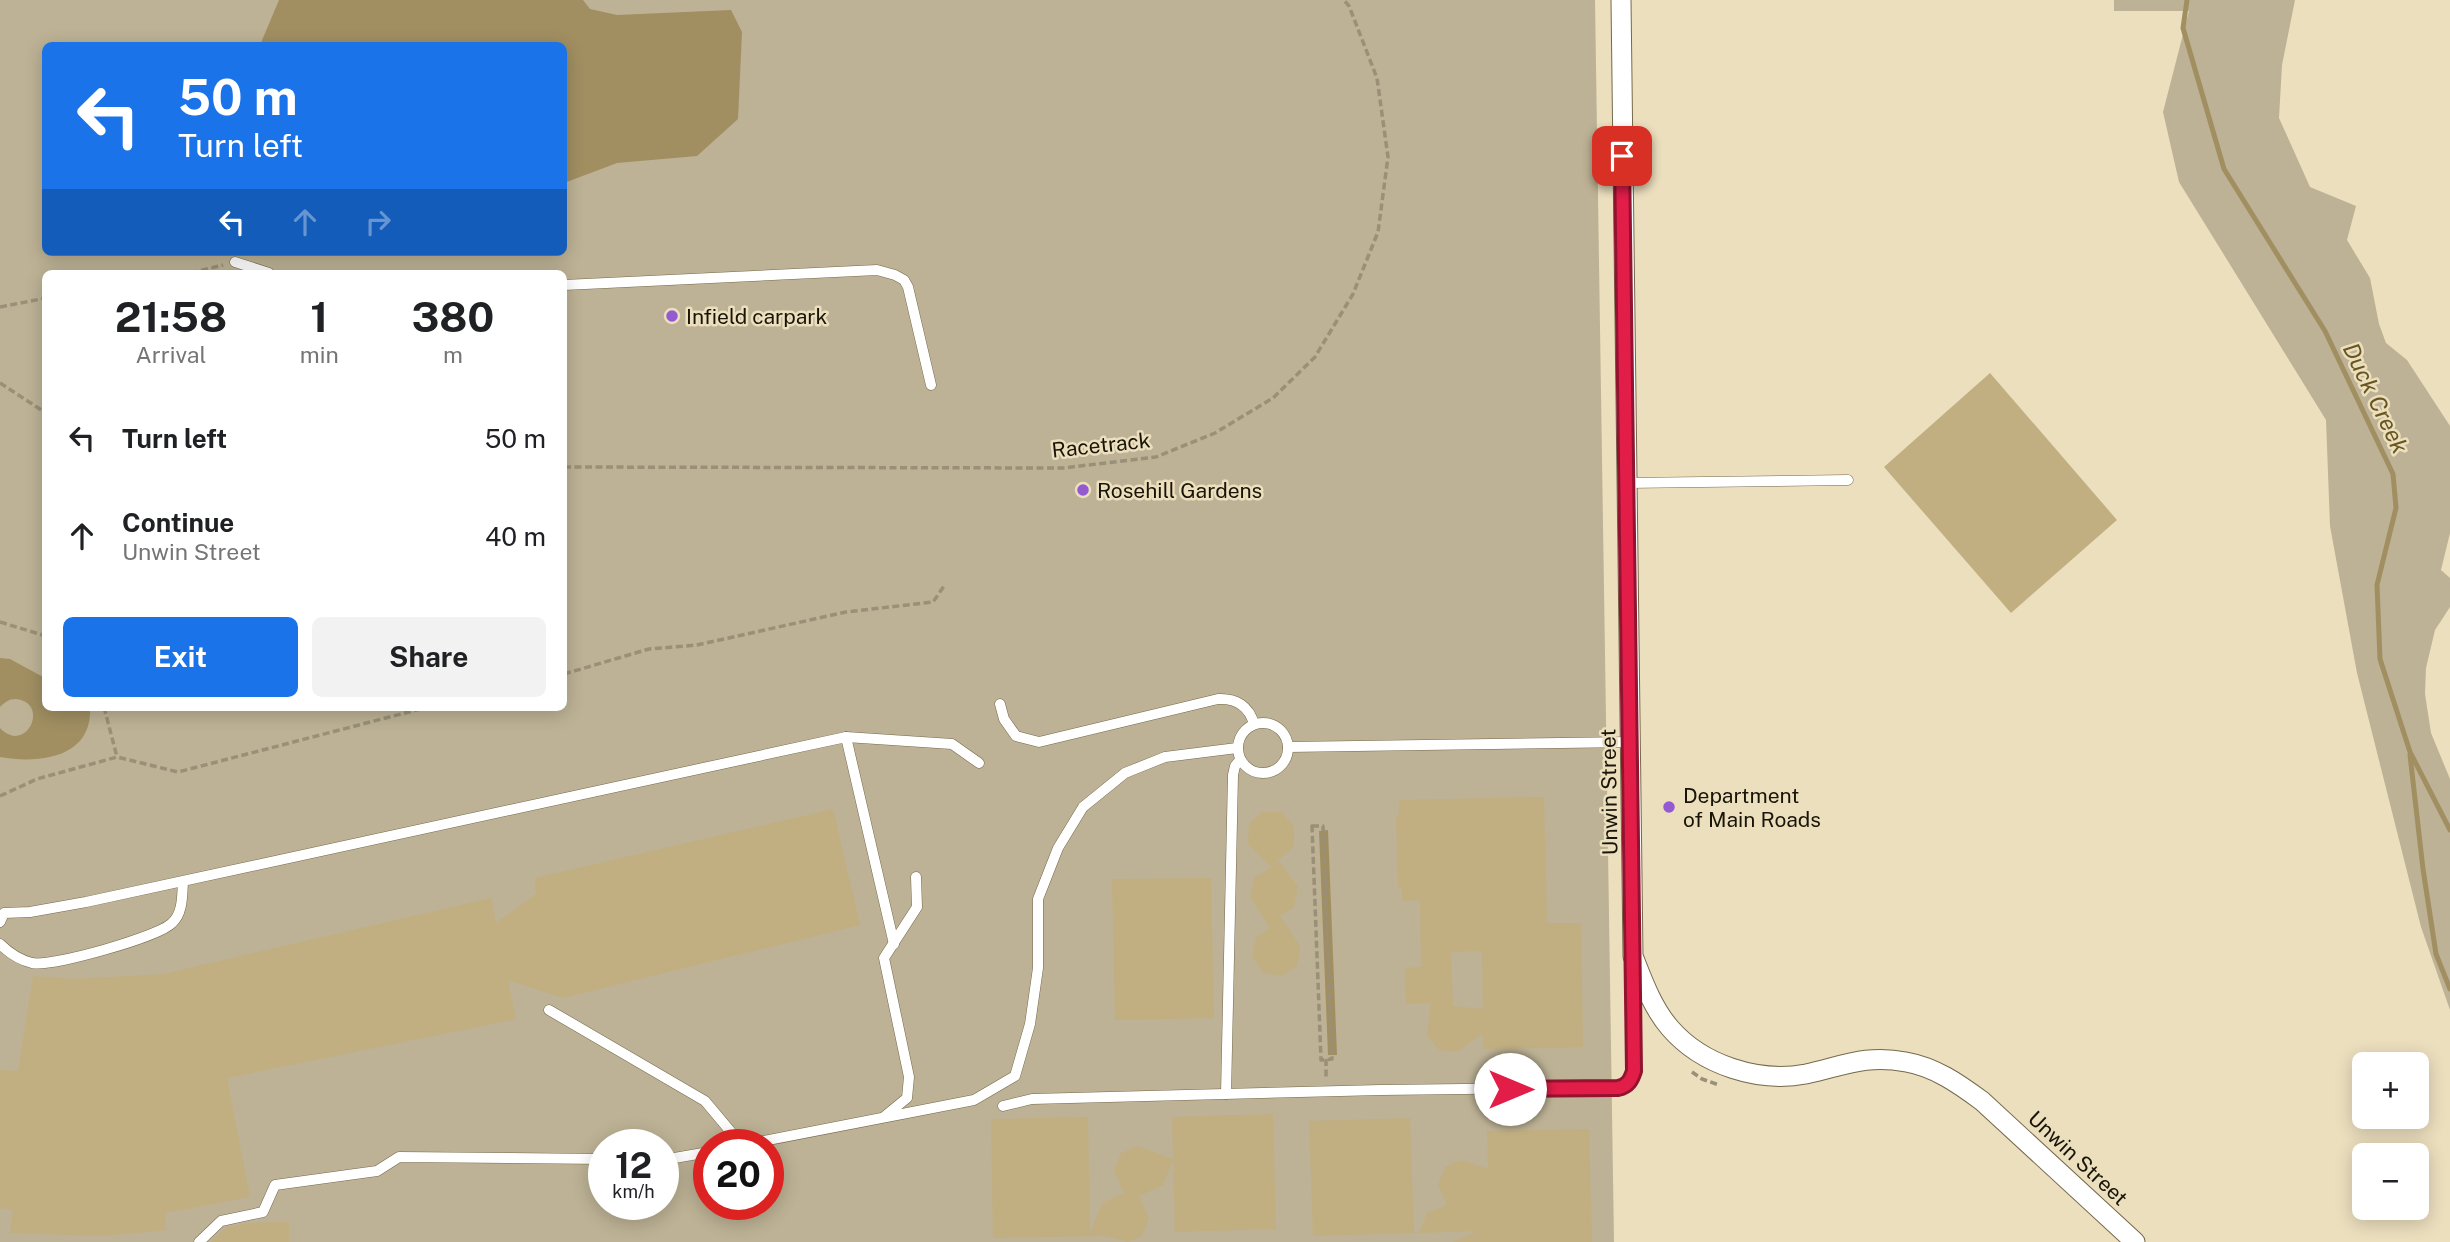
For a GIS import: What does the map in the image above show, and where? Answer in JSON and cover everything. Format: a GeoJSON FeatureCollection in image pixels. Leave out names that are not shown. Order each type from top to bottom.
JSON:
{"type":"FeatureCollection","features":[{"type":"Feature","properties":{"kind":"street","name":"Unwin Street"},"geometry":{"type":"LineString","coordinates":[[1621,0],[1633,956],[1644,986],[1670,1028],[1686,1043],[1721,1064],[1758,1074],[1791,1076],[1866,1059],[1906,1062],[1935,1071],[1982,1101],[2135,1242]]}},
{"type":"Feature","properties":{"kind":"lane"},"geometry":{"type":"LineString","coordinates":[[236,262],[260,270]]}},
{"type":"Feature","properties":{"kind":"lane"},"geometry":{"type":"LineString","coordinates":[[567,285],[838,271],[887,271],[904,280],[908,287],[931,385]]}},
{"type":"Feature","properties":{"kind":"lane"},"geometry":{"type":"LineString","coordinates":[[1627,483],[1848,480]]}},
{"type":"Feature","properties":{"kind":"lane"},"geometry":{"type":"LineString","coordinates":[[1000,704],[1004,719],[1016,736],[1039,742],[1227,698],[1243,705],[1254,724]]}},
{"type":"Feature","properties":{"kind":"lane"},"geometry":{"type":"LineString","coordinates":[[1262,722],[1277,727],[1287,739],[1288,747],[1283,763],[1269,773],[1254,772],[1240,760],[1237,748],[1242,733],[1254,724],[1262,722]]}},
{"type":"Feature","properties":{"kind":"lane"},"geometry":{"type":"LineString","coordinates":[[846,737],[894,944]]}},
{"type":"Feature","properties":{"kind":"lane"},"geometry":{"type":"LineString","coordinates":[[0,922],[4,913],[30,912],[183,882],[846,737],[952,744],[979,763]]}},
{"type":"Feature","properties":{"kind":"lane"},"geometry":{"type":"LineString","coordinates":[[1288,747],[1632,742]]}},
{"type":"Feature","properties":{"kind":"lane"},"geometry":{"type":"LineString","coordinates":[[784,1137],[974,1100],[1015,1076],[1030,1024],[1038,968],[1038,899],[1058,848],[1083,807],[1125,773],[1165,757],[1237,748]]}},
{"type":"Feature","properties":{"kind":"lane"},"geometry":{"type":"LineString","coordinates":[[1226,1094],[1233,775],[1240,760]]}},
{"type":"Feature","properties":{"kind":"lane"},"geometry":{"type":"LineString","coordinates":[[885,1116],[907,1098],[909,1077],[884,958],[917,907],[916,877]]}},
{"type":"Feature","properties":{"kind":"lane"},"geometry":{"type":"LineString","coordinates":[[0,944],[8,952],[33,963],[53,963],[141,939],[172,924],[181,910],[183,882]]}},
{"type":"Feature","properties":{"kind":"lane"},"geometry":{"type":"LineString","coordinates":[[1003,1106],[1032,1098],[1625,1087],[1634,1071],[1633,956]]}},
{"type":"Feature","properties":{"kind":"lane"},"geometry":{"type":"LineString","coordinates":[[549,1010],[705,1101],[728,1129]]}},
{"type":"Feature","properties":{"kind":"lane"},"geometry":{"type":"LineString","coordinates":[[199,1242],[221,1222],[263,1212],[275,1185],[377,1171],[399,1157],[588,1158]]}},
{"type":"Feature","properties":{"kind":"path","name":"Racetrack"},"geometry":{"type":"LineString","coordinates":[[567,467],[1063,468],[1156,457],[1215,433],[1273,398],[1315,357],[1353,294],[1378,232],[1388,158],[1377,78],[1349,6],[1344,0]]}},
{"type":"Feature","properties":{"kind":"path"},"geometry":{"type":"LineString","coordinates":[[203,270],[236,262]]}},
{"type":"Feature","properties":{"kind":"path"},"geometry":{"type":"LineString","coordinates":[[0,307],[42,299]]}},
{"type":"Feature","properties":{"kind":"path"},"geometry":{"type":"LineString","coordinates":[[0,383],[42,410]]}},
{"type":"Feature","properties":{"kind":"path"},"geometry":{"type":"LineString","coordinates":[[567,673],[649,649],[697,645],[846,612],[933,602],[944,586]]}},
{"type":"Feature","properties":{"kind":"path"},"geometry":{"type":"LineString","coordinates":[[0,622],[42,635]]}},
{"type":"Feature","properties":{"kind":"path"},"geometry":{"type":"LineString","coordinates":[[105,711],[117,757]]}},
{"type":"Feature","properties":{"kind":"path"},"geometry":{"type":"LineString","coordinates":[[0,796],[37,779],[117,757],[178,772],[413,711]]}},
{"type":"Feature","properties":{"kind":"path"},"geometry":{"type":"LineString","coordinates":[[1312,826],[1323,826],[1332,1059],[1326,1059],[1321,1060],[1312,826]]}},
{"type":"Feature","properties":{"kind":"path"},"geometry":{"type":"LineString","coordinates":[[1326,1059],[1326,1091]]}},
{"type":"Feature","properties":{"kind":"shaded area","name":"Rosehill Gardens"},"geometry":{"type":"Polygon","coordinates":[[[0,0],[1595,0],[1614,1242],[0,1242],[0,0]]]}},
{"type":"Feature","properties":{"kind":"shaded area"},"geometry":{"type":"Polygon","coordinates":[[[279,0],[583,0],[590,9],[617,15],[731,10],[742,32],[738,119],[697,156],[617,163],[567,182],[567,42],[261,42],[279,0]]]}},
{"type":"Feature","properties":{"kind":"shaded area"},"geometry":{"type":"Polygon","coordinates":[[[2114,0],[2295,0],[2282,65],[2279,118],[2310,187],[2356,206],[2347,240],[2370,278],[2379,324],[2386,343],[2407,360],[2450,426],[2450,533],[2441,570],[2450,578],[2450,607],[2435,630],[2426,668],[2425,694],[2431,733],[2450,779],[2450,1010],[2421,927],[2357,673],[2330,526],[2326,420],[2179,182],[2163,112],[2189,11],[2114,11],[2114,0]]]}},
{"type":"Feature","properties":{"kind":"shaded area"},"geometry":{"type":"Polygon","coordinates":[[[0,658],[10,659],[42,676],[42,711],[90,711],[89,724],[83,737],[61,754],[31,759],[0,757],[0,728],[9,735],[18,736],[25,733],[33,719],[33,711],[29,705],[15,699],[0,707],[0,658]]]}},
{"type":"Feature","properties":{"kind":"shaded area"},"geometry":{"type":"Polygon","coordinates":[[[1328,830],[1337,1055],[1328,1055],[1319,831],[1328,830]]]}},
{"type":"Feature","properties":{"kind":"building"},"geometry":{"type":"Polygon","coordinates":[[[1990,373],[2117,520],[2011,613],[1884,467],[1990,373]]]}},
{"type":"Feature","properties":{"kind":"building"},"geometry":{"type":"Polygon","coordinates":[[[1544,797],[1547,923],[1581,923],[1583,1047],[1483,1049],[1483,1033],[1457,1052],[1439,1050],[1427,1035],[1431,1003],[1406,1004],[1405,968],[1421,967],[1420,900],[1402,901],[1402,887],[1398,887],[1396,815],[1399,815],[1399,800],[1544,797]],[[1482,951],[1451,952],[1453,1006],[1483,1009],[1482,951]]]}},
{"type":"Feature","properties":{"kind":"building"},"geometry":{"type":"Polygon","coordinates":[[[833,809],[860,925],[563,998],[508,980],[516,1019],[227,1078],[250,1197],[165,1213],[166,1230],[104,1236],[10,1233],[13,1210],[0,1208],[0,1070],[18,1071],[33,976],[73,979],[164,974],[491,898],[496,923],[536,894],[535,878],[833,809]]]}},
{"type":"Feature","properties":{"kind":"building"},"geometry":{"type":"Polygon","coordinates":[[[1262,812],[1281,812],[1294,826],[1294,846],[1271,867],[1248,844],[1249,824],[1262,812]]]}},
{"type":"Feature","properties":{"kind":"building"},"geometry":{"type":"Polygon","coordinates":[[[1279,861],[1298,887],[1294,907],[1280,916],[1300,946],[1297,966],[1282,976],[1263,973],[1252,956],[1256,937],[1270,928],[1250,897],[1254,878],[1279,861]]]}},
{"type":"Feature","properties":{"kind":"building"},"geometry":{"type":"Polygon","coordinates":[[[1211,878],[1214,1018],[1115,1020],[1112,879],[1211,878]]]}},
{"type":"Feature","properties":{"kind":"building"},"geometry":{"type":"Polygon","coordinates":[[[1273,1114],[1276,1229],[1175,1232],[1173,1160],[1163,1185],[1139,1196],[1149,1218],[1142,1236],[1128,1242],[1106,1236],[993,1238],[991,1119],[1088,1117],[1090,1233],[1102,1203],[1124,1193],[1114,1171],[1121,1153],[1138,1146],[1173,1159],[1172,1117],[1273,1114]]]}},
{"type":"Feature","properties":{"kind":"building"},"geometry":{"type":"Polygon","coordinates":[[[1410,1118],[1414,1233],[1313,1236],[1309,1121],[1410,1118]]]}},
{"type":"Feature","properties":{"kind":"building"},"geometry":{"type":"Polygon","coordinates":[[[1589,1129],[1592,1242],[1453,1242],[1478,1231],[1419,1233],[1427,1213],[1447,1205],[1438,1185],[1445,1167],[1461,1160],[1488,1169],[1487,1131],[1589,1129]]]}},
{"type":"Feature","properties":{"kind":"building"},"geometry":{"type":"Polygon","coordinates":[[[289,1222],[289,1242],[210,1242],[227,1227],[247,1223],[289,1222]]]}},
{"type":"Feature","properties":{"kind":"waterway","name":"Duck Creek"},"geometry":{"type":"LineString","coordinates":[[2187,0],[2183,28],[2224,169],[2325,331],[2393,474],[2396,508],[2377,585],[2380,659],[2410,752],[2450,830]]}},
{"type":"Feature","properties":{"kind":"waterway"},"geometry":{"type":"LineString","coordinates":[[2410,755],[2436,954],[2450,989]]}},
{"type":"Feature","properties":{"kind":"place","name":"Infield carpark"},"geometry":{"type":"Point","coordinates":[672,316]}},
{"type":"Feature","properties":{"kind":"place","name":"Rosehill Gardens"},"geometry":{"type":"Point","coordinates":[1083,490]}},
{"type":"Feature","properties":{"kind":"place","name":"Department of Main Roads"},"geometry":{"type":"Point","coordinates":[1669,807]}},
{"type":"Feature","properties":{"kind":"route"},"geometry":{"type":"LineString","coordinates":[[1510,1089],[1625,1087],[1634,1071],[1632,742],[1622,156]]}}]}
